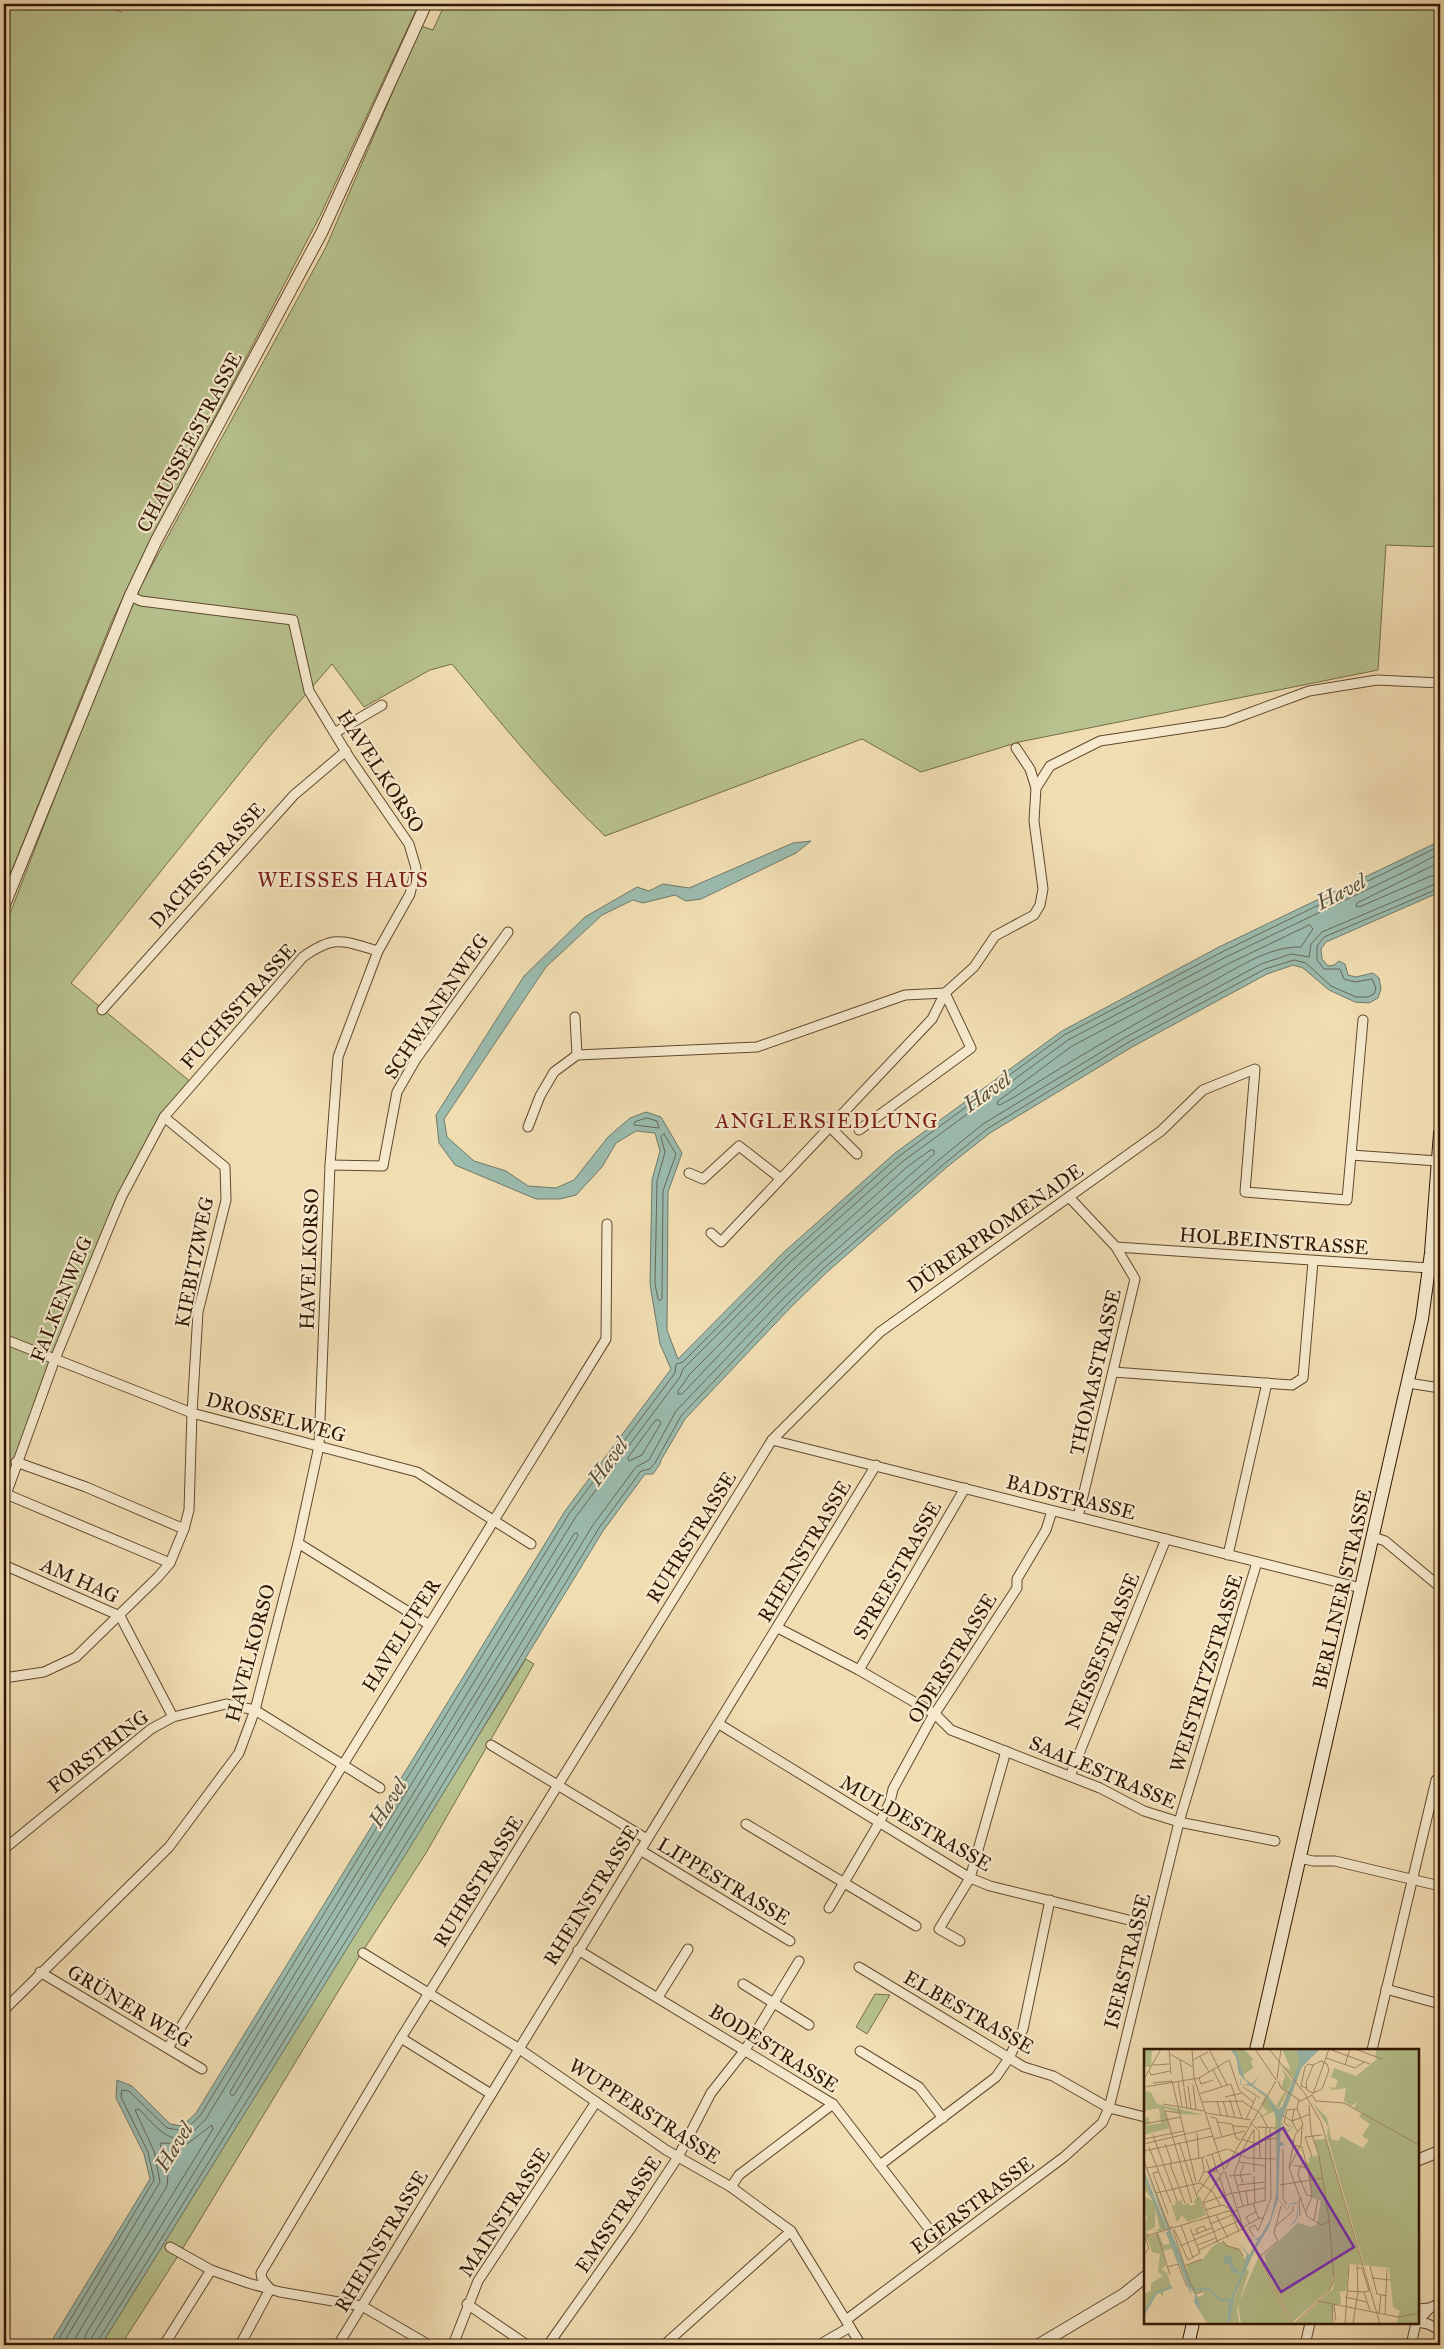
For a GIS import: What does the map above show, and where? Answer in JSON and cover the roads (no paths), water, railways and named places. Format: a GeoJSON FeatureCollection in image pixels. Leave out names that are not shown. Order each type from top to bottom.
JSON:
{"type":"FeatureCollection","features":[{"type":"Feature","properties":{"kind":"main road","name":"BERLINER STRASSE"},"geometry":{"type":"LineString","coordinates":[[1256,2049],[1422,1319],[1429,1268],[1436,1238],[1440,1133]]}},
{"type":"Feature","properties":{"kind":"main road"},"geometry":{"type":"LineString","coordinates":[[1188,2345],[1193,2324]]}},
{"type":"Feature","properties":{"kind":"street","name":"CHAUSSEESTRASSE"},"geometry":{"type":"LineString","coordinates":[[4,906],[130,596],[170,516],[322,232],[426,4]]}},
{"type":"Feature","properties":{"kind":"street","name":"HAVELKORSO"},"geometry":{"type":"LineString","coordinates":[[4,2010],[40,1972],[169,1847],[239,1753],[255,1710],[298,1542],[319,1446],[330,1165],[338,1057],[378,951],[410,894],[416,868],[409,844],[346,751],[309,691],[293,620],[141,601],[130,596]]}},
{"type":"Feature","properties":{"kind":"street"},"geometry":{"type":"LineString","coordinates":[[1036,788],[1050,766],[1100,740],[1225,722],[1309,691],[1377,680],[1440,683]]}},
{"type":"Feature","properties":{"kind":"street"},"geometry":{"type":"LineString","coordinates":[[336,732],[382,705]]}},
{"type":"Feature","properties":{"kind":"street"},"geometry":{"type":"LineString","coordinates":[[711,1233],[721,1242],[780,1178],[831,1128],[932,1019],[945,993],[974,967],[995,936],[1034,915],[1040,905],[1044,889],[1034,821],[1036,788],[1030,768],[1016,748]]}},
{"type":"Feature","properties":{"kind":"street","name":"DACHSSTRASSE"},"geometry":{"type":"LineString","coordinates":[[102,1010],[294,795],[346,751]]}},
{"type":"Feature","properties":{"kind":"street","name":"SCHWANENWEG"},"geometry":{"type":"LineString","coordinates":[[330,1165],[383,1166],[397,1092],[416,1059],[508,932]]}},
{"type":"Feature","properties":{"kind":"street","name":"FUCHSSTRASSE"},"geometry":{"type":"LineString","coordinates":[[164,1117],[303,957],[321,944],[343,941],[378,951]]}},
{"type":"Feature","properties":{"kind":"street"},"geometry":{"type":"LineString","coordinates":[[528,1127],[540,1096],[554,1072],[577,1055],[757,1047],[905,995],[945,993]]}},
{"type":"Feature","properties":{"kind":"street"},"geometry":{"type":"LineString","coordinates":[[859,1130],[971,1048],[945,993]]}},
{"type":"Feature","properties":{"kind":"street"},"geometry":{"type":"LineString","coordinates":[[576,1017],[577,1055]]}},
{"type":"Feature","properties":{"kind":"street"},"geometry":{"type":"LineString","coordinates":[[1363,1020],[1351,1155],[1438,1161]]}},
{"type":"Feature","properties":{"kind":"street","name":"DÜRERPROMENADE"},"geometry":{"type":"LineString","coordinates":[[772,1440],[880,1332],[1161,1131],[1203,1090],[1247,1071],[1255,1070],[1245,1192],[1347,1200],[1351,1155]]}},
{"type":"Feature","properties":{"kind":"street","name":"FALKENWEG"},"geometry":{"type":"LineString","coordinates":[[5,1497],[54,1359],[122,1196],[164,1117]]}},
{"type":"Feature","properties":{"kind":"street","name":"KIEBITZWEG"},"geometry":{"type":"LineString","coordinates":[[164,1117],[225,1167],[226,1200],[198,1312],[192,1413],[190,1510],[170,1563]]}},
{"type":"Feature","properties":{"kind":"street"},"geometry":{"type":"LineString","coordinates":[[831,1128],[857,1154]]}},
{"type":"Feature","properties":{"kind":"street"},"geometry":{"type":"LineString","coordinates":[[689,1173],[703,1179],[739,1146],[780,1178]]}},
{"type":"Feature","properties":{"kind":"street","name":"THOMASTRASSE"},"geometry":{"type":"LineString","coordinates":[[1069,1197],[1116,1247],[1135,1279],[1078,1518]]}},
{"type":"Feature","properties":{"kind":"street","name":"HAVELUFER"},"geometry":{"type":"LineString","coordinates":[[168,2048],[428,1624],[606,1339],[607,1224]]}},
{"type":"Feature","properties":{"kind":"street","name":"HOLBEINSTRASSE"},"geometry":{"type":"LineString","coordinates":[[1116,1247],[1429,1268]]}},
{"type":"Feature","properties":{"kind":"street"},"geometry":{"type":"LineString","coordinates":[[1113,1372],[1292,1386],[1303,1378],[1313,1261]]}},
{"type":"Feature","properties":{"kind":"street","name":"DROSSELWEG"},"geometry":{"type":"LineString","coordinates":[[4,1339],[192,1413],[417,1472],[531,1544]]}},
{"type":"Feature","properties":{"kind":"street"},"geometry":{"type":"LineString","coordinates":[[1228,1555],[1267,1383]]}},
{"type":"Feature","properties":{"kind":"street"},"geometry":{"type":"LineString","coordinates":[[1408,1383],[1440,1388]]}},
{"type":"Feature","properties":{"kind":"street","name":"BADSTRASSE"},"geometry":{"type":"LineString","coordinates":[[772,1440],[1361,1588]]}},
{"type":"Feature","properties":{"kind":"street","name":"RUHRSTRASSE"},"geometry":{"type":"LineString","coordinates":[[270,2289],[262,2279],[262,2273],[401,2038],[772,1440]]}},
{"type":"Feature","properties":{"kind":"street"},"geometry":{"type":"LineString","coordinates":[[16,1462],[86,1487],[184,1529]]}},
{"type":"Feature","properties":{"kind":"street","name":"RHEINSTRASSE"},"geometry":{"type":"LineString","coordinates":[[338,2345],[876,1465]]}},
{"type":"Feature","properties":{"kind":"street","name":"SPREESTRASSE"},"geometry":{"type":"LineString","coordinates":[[859,1670],[965,1488]]}},
{"type":"Feature","properties":{"kind":"street"},"geometry":{"type":"LineString","coordinates":[[4,1678],[44,1672],[76,1657],[120,1616],[170,1563],[5,1497]]}},
{"type":"Feature","properties":{"kind":"street","name":"ODERSTRASSE"},"geometry":{"type":"LineString","coordinates":[[830,1908],[879,1823],[890,1802],[893,1789],[935,1714],[974,1652],[982,1645],[1017,1588],[1017,1579],[1046,1530],[1052,1511]]}},
{"type":"Feature","properties":{"kind":"street"},"geometry":{"type":"LineString","coordinates":[[1373,1537],[1384,1541],[1440,1587]]}},
{"type":"Feature","properties":{"kind":"street","name":"NEISSESTRASSE"},"geometry":{"type":"LineString","coordinates":[[1070,1776],[1166,1539]]}},
{"type":"Feature","properties":{"kind":"street"},"geometry":{"type":"LineString","coordinates":[[298,1542],[428,1624]]}},
{"type":"Feature","properties":{"kind":"street","name":"WEISTRITZSTRASSE"},"geometry":{"type":"LineString","coordinates":[[1179,1822],[1257,1562]]}},
{"type":"Feature","properties":{"kind":"street","name":"AM HAG"},"geometry":{"type":"LineString","coordinates":[[4,1565],[120,1616],[173,1717]]}},
{"type":"Feature","properties":{"kind":"street","name":"SAALESTRASSE"},"geometry":{"type":"LineString","coordinates":[[778,1628],[859,1670],[935,1714],[951,1730],[1100,1788],[1144,1811],[1179,1822],[1275,1841]]}},
{"type":"Feature","properties":{"kind":"street","name":"FORSTRING"},"geometry":{"type":"LineString","coordinates":[[4,1849],[151,1729],[173,1717],[226,1704],[255,1710]]}},
{"type":"Feature","properties":{"kind":"street"},"geometry":{"type":"LineString","coordinates":[[255,1710],[380,1788]]}},
{"type":"Feature","properties":{"kind":"street","name":"MULDESTRASSE"},"geometry":{"type":"LineString","coordinates":[[719,1724],[970,1878],[990,1886],[1141,1923]]}},
{"type":"Feature","properties":{"kind":"street","name":"LIPPESTRASSE"},"geometry":{"type":"LineString","coordinates":[[492,1745],[647,1840]]}},
{"type":"Feature","properties":{"kind":"street"},"geometry":{"type":"LineString","coordinates":[[960,1941],[939,1929],[970,1878],[1006,1750]]}},
{"type":"Feature","properties":{"kind":"street"},"geometry":{"type":"LineString","coordinates":[[1372,2049],[1436,1780]]}},
{"type":"Feature","properties":{"kind":"street","name":"ISERSTRASSE"},"geometry":{"type":"LineString","coordinates":[[1109,2108],[1179,1822]]}},
{"type":"Feature","properties":{"kind":"street"},"geometry":{"type":"LineString","coordinates":[[746,1824],[916,1926]]}},
{"type":"Feature","properties":{"kind":"street","name":"LIPPESTRASSE"},"geometry":{"type":"LineString","coordinates":[[640,1850],[790,1941]]}},
{"type":"Feature","properties":{"kind":"street"},"geometry":{"type":"LineString","coordinates":[[1300,1858],[1313,1861],[1335,1861],[1440,1886]]}},
{"type":"Feature","properties":{"kind":"street"},"geometry":{"type":"LineString","coordinates":[[880,2165],[996,2077],[1009,2058],[1023,2029],[1050,1900]]}},
{"type":"Feature","properties":{"kind":"street"},"geometry":{"type":"LineString","coordinates":[[658,1997],[688,1949]]}},
{"type":"Feature","properties":{"kind":"street","name":"BODESTRASSE"},"geometry":{"type":"LineString","coordinates":[[578,1950],[833,2104],[936,2238]]}},
{"type":"Feature","properties":{"kind":"street","name":"WUPPERSTRASSE"},"geometry":{"type":"LineString","coordinates":[[363,1953],[518,2048],[678,2157],[731,2187],[791,2231],[861,2345]]}},
{"type":"Feature","properties":{"kind":"street","name":"EMSSTRASSE"},"geometry":{"type":"LineString","coordinates":[[548,2345],[631,2228],[678,2157],[711,2093],[745,2050],[799,1961]]}},
{"type":"Feature","properties":{"kind":"street","name":"ELBESTRASSE"},"geometry":{"type":"LineString","coordinates":[[858,1967],[1024,2067],[1053,2076],[1109,2108],[1144,2117]]}},
{"type":"Feature","properties":{"kind":"street","name":"GRÜNER WEG"},"geometry":{"type":"LineString","coordinates":[[40,1972],[202,2069]]}},
{"type":"Feature","properties":{"kind":"street"},"geometry":{"type":"LineString","coordinates":[[743,1984],[809,2025]]}},
{"type":"Feature","properties":{"kind":"street"},"geometry":{"type":"LineString","coordinates":[[1386,1989],[1440,2004]]}},
{"type":"Feature","properties":{"kind":"street"},"geometry":{"type":"LineString","coordinates":[[401,2038],[491,2094]]}},
{"type":"Feature","properties":{"kind":"street"},"geometry":{"type":"LineString","coordinates":[[860,2051],[919,2087],[943,2118]]}},
{"type":"Feature","properties":{"kind":"street","name":"MAINSTRASSE"},"geometry":{"type":"LineString","coordinates":[[453,2345],[467,2304],[478,2281],[596,2102]]}},
{"type":"Feature","properties":{"kind":"street"},"geometry":{"type":"LineString","coordinates":[[731,2187],[739,2175],[833,2104]]}},
{"type":"Feature","properties":{"kind":"street","name":"EGERSTRASSE"},"geometry":{"type":"LineString","coordinates":[[819,2345],[1064,2157],[1102,2123],[1109,2108]]}},
{"type":"Feature","properties":{"kind":"street"},"geometry":{"type":"LineString","coordinates":[[4,2118],[4,2190]]}},
{"type":"Feature","properties":{"kind":"street"},"geometry":{"type":"LineString","coordinates":[[1419,2160],[1440,2151]]}},
{"type":"Feature","properties":{"kind":"street"},"geometry":{"type":"LineString","coordinates":[[664,2345],[791,2231]]}},
{"type":"Feature","properties":{"kind":"street"},"geometry":{"type":"LineString","coordinates":[[170,2247],[210,2270],[270,2289],[362,2306],[429,2345]]}},
{"type":"Feature","properties":{"kind":"street"},"geometry":{"type":"LineString","coordinates":[[164,2345],[210,2270]]}},
{"type":"Feature","properties":{"kind":"street"},"geometry":{"type":"LineString","coordinates":[[1038,2345],[1124,2294],[1144,2278]]}},
{"type":"Feature","properties":{"kind":"street"},"geometry":{"type":"LineString","coordinates":[[1124,2294],[1144,2286]]}},
{"type":"Feature","properties":{"kind":"street"},"geometry":{"type":"LineString","coordinates":[[240,2345],[270,2289]]}},
{"type":"Feature","properties":{"kind":"street"},"geometry":{"type":"LineString","coordinates":[[1419,2320],[1430,2308],[1440,2303]]}},
{"type":"Feature","properties":{"kind":"street"},"geometry":{"type":"LineString","coordinates":[[467,2304],[527,2345]]}},
{"type":"Feature","properties":{"kind":"street"},"geometry":{"type":"LineString","coordinates":[[1419,2309],[1430,2308]]}},
{"type":"Feature","properties":{"kind":"street"},"geometry":{"type":"LineString","coordinates":[[1419,2322],[1428,2324],[1440,2330]]}},
{"type":"Feature","properties":{"kind":"street"},"geometry":{"type":"LineString","coordinates":[[1305,2345],[1310,2324]]}},
{"type":"Feature","properties":{"kind":"street"},"geometry":{"type":"LineString","coordinates":[[1411,2345],[1416,2324]]}},
{"type":"Feature","properties":{"kind":"water","name":"Havel"},"geometry":{"type":"Polygon","coordinates":[[[811,841],[796,853],[701,899],[686,901],[675,895],[643,903],[633,900],[602,915],[546,967],[444,1119],[447,1137],[474,1161],[506,1171],[528,1186],[556,1188],[574,1180],[608,1137],[630,1118],[646,1112],[661,1117],[682,1153],[668,1192],[667,1330],[678,1359],[784,1252],[895,1153],[1062,1031],[1219,947],[1440,841],[1440,892],[1326,942],[1321,949],[1322,959],[1328,966],[1334,965],[1339,961],[1345,964],[1348,975],[1356,977],[1373,973],[1379,978],[1381,989],[1378,998],[1369,1003],[1355,1002],[1329,990],[1303,968],[1293,965],[1267,974],[1132,1047],[990,1133],[947,1167],[826,1273],[791,1307],[685,1419],[653,1474],[645,1474],[603,1531],[436,1805],[101,2345],[49,2345],[150,2179],[144,2154],[116,2098],[117,2080],[132,2086],[170,2124],[182,2126],[196,2113],[565,1511],[671,1369],[660,1344],[650,1284],[652,1180],[660,1151],[655,1133],[636,1131],[616,1143],[602,1167],[576,1195],[560,1199],[536,1199],[455,1165],[439,1143],[436,1115],[524,976],[585,917],[637,887],[649,891],[663,884],[689,888],[793,843],[811,841]]]}},
{"type":"Feature","properties":{"kind":"district","name":"WEISSES HAUS"},"geometry":{"type":"Point","coordinates":[343,880]}},
{"type":"Feature","properties":{"kind":"district","name":"ANGLERSIEDLUNG"},"geometry":{"type":"Point","coordinates":[827,1121]}}]}
